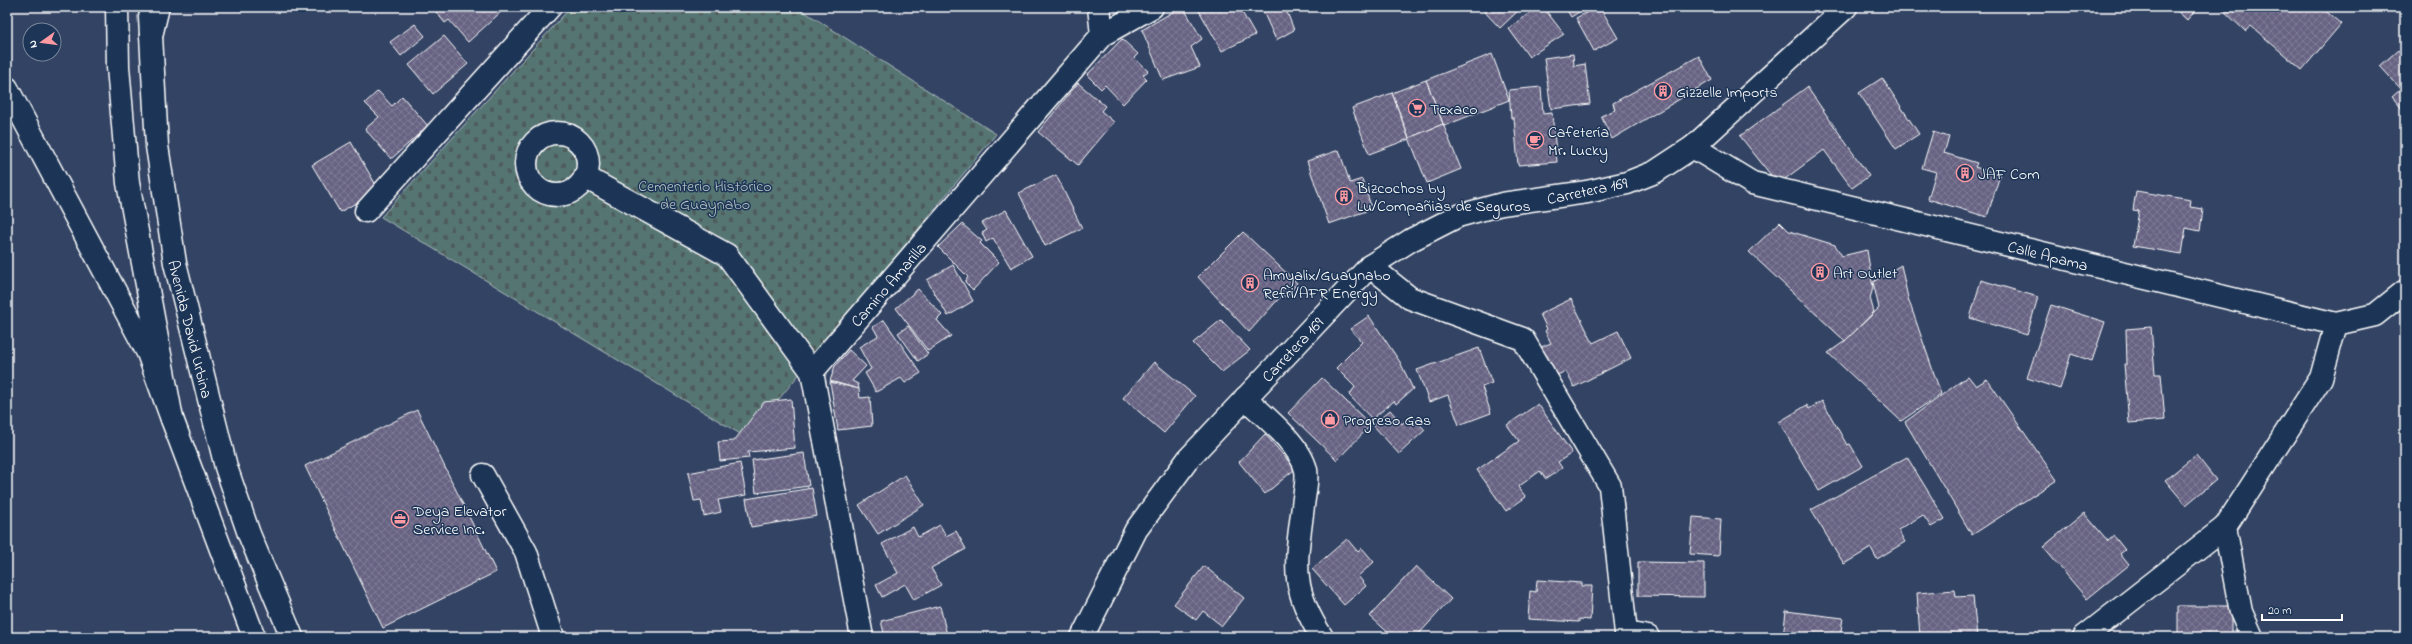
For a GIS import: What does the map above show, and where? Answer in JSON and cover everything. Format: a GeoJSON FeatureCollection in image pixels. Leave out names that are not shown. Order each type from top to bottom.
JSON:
{"type":"FeatureCollection","features":[{"type":"Feature","properties":{"kind":"main road","name":"Avenida David Urbina"},"geometry":{"type":"LineString","coordinates":[[117,7],[118,67],[128,183],[172,419],[254,637]]}},
{"type":"Feature","properties":{"kind":"main road","name":"Avenida David Urbina"},"geometry":{"type":"LineString","coordinates":[[150,7],[157,146],[174,263],[226,467],[249,534],[292,637]]}},
{"type":"Feature","properties":{"kind":"main road"},"geometry":{"type":"LineString","coordinates":[[151,36],[158,7]]}},
{"type":"Feature","properties":{"kind":"main road"},"geometry":{"type":"LineString","coordinates":[[366,212],[550,7]]}},
{"type":"Feature","properties":{"kind":"main road"},"geometry":{"type":"LineString","coordinates":[[1099,7],[1102,34]]}},
{"type":"Feature","properties":{"kind":"main road","name":"Camino Amarilla"},"geometry":{"type":"LineString","coordinates":[[812,372],[1102,34],[1152,7]]}},
{"type":"Feature","properties":{"kind":"main road","name":"Carretera 169"},"geometry":{"type":"LineString","coordinates":[[1082,637],[1136,530],[1189,458],[1370,266],[1411,240],[1458,216],[1502,204],[1587,192],[1627,183],[1656,172],[1693,147],[1846,7]]}},
{"type":"Feature","properties":{"kind":"main road"},"geometry":{"type":"LineString","coordinates":[[7,88],[148,353],[172,419]]}},
{"type":"Feature","properties":{"kind":"main road","name":"Calle Apama"},"geometry":{"type":"LineString","coordinates":[[1693,147],[1752,183],[2336,324],[2375,316],[2405,291]]}},
{"type":"Feature","properties":{"kind":"main road"},"geometry":{"type":"LineString","coordinates":[[585,177],[727,255],[812,372],[862,637]]}},
{"type":"Feature","properties":{"kind":"main road"},"geometry":{"type":"LineString","coordinates":[[1370,266],[1410,298],[1523,339],[1610,486],[1626,634],[1648,637]]}},
{"type":"Feature","properties":{"kind":"main road"},"geometry":{"type":"LineString","coordinates":[[2084,637],[2225,527],[2321,378],[2336,324]]}},
{"type":"Feature","properties":{"kind":"main road"},"geometry":{"type":"LineString","coordinates":[[1246,398],[1300,455],[1306,470],[1296,549],[1297,582],[1307,614],[1322,637]]}},
{"type":"Feature","properties":{"kind":"main road"},"geometry":{"type":"LineString","coordinates":[[483,475],[526,552],[550,636]]}},
{"type":"Feature","properties":{"kind":"main road"},"geometry":{"type":"LineString","coordinates":[[2225,527],[2241,612],[2252,637]]}},
{"type":"Feature","properties":{"kind":"green space","name":"Cementerio Histórico de Guaynabo"},"geometry":{"type":"Polygon","coordinates":[[[571,7],[797,7],[996,134],[747,438],[381,217],[571,7]]]}},
{"type":"Feature","properties":{"kind":"building"},"geometry":{"type":"Polygon","coordinates":[[[432,7],[501,7],[503,10],[468,42],[449,20],[445,23],[432,7]]]}},
{"type":"Feature","properties":{"kind":"building"},"geometry":{"type":"Polygon","coordinates":[[[1183,7],[1202,39],[1191,47],[1200,67],[1163,80],[1142,30],[1183,7]]]}},
{"type":"Feature","properties":{"kind":"building"},"geometry":{"type":"Polygon","coordinates":[[[1197,7],[1239,7],[1255,35],[1222,51],[1197,7]]]}},
{"type":"Feature","properties":{"kind":"building"},"geometry":{"type":"Polygon","coordinates":[[[1261,7],[1285,7],[1294,30],[1276,40],[1261,7]]]}},
{"type":"Feature","properties":{"kind":"building"},"geometry":{"type":"Polygon","coordinates":[[[1480,7],[1522,7],[1500,28],[1480,7]]]}},
{"type":"Feature","properties":{"kind":"building"},"geometry":{"type":"Polygon","coordinates":[[[1537,7],[1543,7],[1564,34],[1529,57],[1509,29],[1537,7]]]}},
{"type":"Feature","properties":{"kind":"building"},"geometry":{"type":"Polygon","coordinates":[[[1565,7],[1587,7],[1571,17],[1565,7]]]}},
{"type":"Feature","properties":{"kind":"building"},"geometry":{"type":"Polygon","coordinates":[[[1597,7],[1600,7],[1618,38],[1594,51],[1576,18],[1597,7]]]}},
{"type":"Feature","properties":{"kind":"building"},"geometry":{"type":"Polygon","coordinates":[[[2173,7],[2198,7],[2187,20],[2173,7]]]}},
{"type":"Feature","properties":{"kind":"building"},"geometry":{"type":"Polygon","coordinates":[[[2220,7],[2321,7],[2341,24],[2302,70],[2251,26],[2245,31],[2220,7]]]}},
{"type":"Feature","properties":{"kind":"building"},"geometry":{"type":"Polygon","coordinates":[[[415,24],[425,36],[401,56],[390,42],[415,24]]]}},
{"type":"Feature","properties":{"kind":"building"},"geometry":{"type":"Polygon","coordinates":[[[444,36],[468,64],[433,94],[409,65],[444,36]]]}},
{"type":"Feature","properties":{"kind":"building"},"geometry":{"type":"Polygon","coordinates":[[[1122,39],[1138,54],[1134,58],[1148,71],[1143,75],[1147,79],[1123,104],[1105,85],[1101,89],[1087,75],[1122,39]]]}},
{"type":"Feature","properties":{"kind":"building"},"geometry":{"type":"Polygon","coordinates":[[[2398,50],[2405,59],[2405,112],[2392,97],[2401,89],[2380,66],[2398,50]]]}},
{"type":"Feature","properties":{"kind":"building"},"geometry":{"type":"Polygon","coordinates":[[[1492,54],[1509,100],[1444,126],[1426,80],[1492,54]]]}},
{"type":"Feature","properties":{"kind":"building"},"geometry":{"type":"Polygon","coordinates":[[[1573,54],[1574,66],[1585,64],[1590,104],[1551,109],[1544,58],[1573,54]]]}},
{"type":"Feature","properties":{"kind":"building","name":"Gizzelle Imports"},"geometry":{"type":"Polygon","coordinates":[[[1699,56],[1712,80],[1612,139],[1601,116],[1615,110],[1613,103],[1699,56]]]}},
{"type":"Feature","properties":{"kind":"building"},"geometry":{"type":"Polygon","coordinates":[[[1882,78],[1919,134],[1896,149],[1859,93],[1882,78]]]}},
{"type":"Feature","properties":{"kind":"building","name":"Texaco"},"geometry":{"type":"Polygon","coordinates":[[[1426,80],[1443,124],[1409,138],[1392,93],[1426,80]]]}},
{"type":"Feature","properties":{"kind":"building"},"geometry":{"type":"Polygon","coordinates":[[[1078,83],[1105,106],[1101,111],[1114,122],[1078,165],[1038,132],[1078,83]]]}},
{"type":"Feature","properties":{"kind":"building","name":"Cafetería Mr. Lucky"},"geometry":{"type":"Polygon","coordinates":[[[1541,87],[1543,114],[1552,113],[1557,162],[1518,165],[1514,118],[1511,118],[1509,90],[1541,87]]]}},
{"type":"Feature","properties":{"kind":"building"},"geometry":{"type":"Polygon","coordinates":[[[1807,87],[1869,176],[1852,188],[1824,150],[1778,184],[1740,136],[1807,87]]]}},
{"type":"Feature","properties":{"kind":"building"},"geometry":{"type":"Polygon","coordinates":[[[378,91],[392,106],[402,96],[428,126],[391,159],[365,129],[379,117],[365,103],[378,91]]]}},
{"type":"Feature","properties":{"kind":"building"},"geometry":{"type":"Polygon","coordinates":[[[1392,93],[1409,139],[1369,154],[1352,108],[1392,93]]]}},
{"type":"Feature","properties":{"kind":"building"},"geometry":{"type":"Polygon","coordinates":[[[1443,124],[1461,169],[1427,183],[1409,138],[1443,124]]]}},
{"type":"Feature","properties":{"kind":"building","name":"JAF Com"},"geometry":{"type":"Polygon","coordinates":[[[1933,132],[1949,137],[1944,153],[1977,163],[1975,167],[2000,175],[1987,217],[1928,199],[1936,172],[1922,168],[1933,132]]]}},
{"type":"Feature","properties":{"kind":"building"},"geometry":{"type":"Polygon","coordinates":[[[351,142],[376,185],[368,191],[370,195],[340,212],[312,165],[351,142]]]}},
{"type":"Feature","properties":{"kind":"building","name":"Bizcochos by Lu/Compañias de Seguros"},"geometry":{"type":"Polygon","coordinates":[[[1339,150],[1350,183],[1362,179],[1372,209],[1329,224],[1307,161],[1339,150]]]}},
{"type":"Feature","properties":{"kind":"building"},"geometry":{"type":"Polygon","coordinates":[[[1056,175],[1082,228],[1045,246],[1019,193],[1056,175]]]}},
{"type":"Feature","properties":{"kind":"building"},"geometry":{"type":"Polygon","coordinates":[[[2136,191],[2191,200],[2190,207],[2203,209],[2200,231],[2186,228],[2182,254],[2133,246],[2139,211],[2133,210],[2136,191]]]}},
{"type":"Feature","properties":{"kind":"building"},"geometry":{"type":"Polygon","coordinates":[[[1006,210],[1032,256],[1011,268],[993,238],[986,242],[982,233],[987,230],[982,223],[1006,210]]]}},
{"type":"Feature","properties":{"kind":"building","name":"Art Outlet"},"geometry":{"type":"Polygon","coordinates":[[[1780,222],[1789,231],[1835,245],[1842,256],[1867,250],[1873,288],[1870,298],[1874,312],[1845,341],[1749,252],[1780,222]]]}},
{"type":"Feature","properties":{"kind":"building"},"geometry":{"type":"Polygon","coordinates":[[[962,224],[982,241],[980,243],[999,262],[973,290],[965,282],[968,277],[938,247],[962,224]]]}},
{"type":"Feature","properties":{"kind":"building","name":"Amyalix/Guaynabo Refri/AFR Energy"},"geometry":{"type":"Polygon","coordinates":[[[1243,232],[1297,283],[1287,297],[1282,295],[1249,332],[1198,277],[1243,232]]]}},
{"type":"Feature","properties":{"kind":"building"},"geometry":{"type":"Polygon","coordinates":[[[953,265],[973,301],[948,316],[927,280],[953,265]]]}},
{"type":"Feature","properties":{"kind":"building"},"geometry":{"type":"Polygon","coordinates":[[[1901,265],[1908,298],[1941,394],[1901,421],[1828,353],[1845,341],[1879,308],[1873,282],[1901,265]]]}},
{"type":"Feature","properties":{"kind":"building"},"geometry":{"type":"Polygon","coordinates":[[[1981,280],[2038,297],[2027,335],[1970,318],[1981,280]]]}},
{"type":"Feature","properties":{"kind":"building"},"geometry":{"type":"Polygon","coordinates":[[[918,289],[942,315],[937,320],[951,336],[928,351],[896,308],[918,289]]]}},
{"type":"Feature","properties":{"kind":"building"},"geometry":{"type":"Polygon","coordinates":[[[1571,299],[1593,343],[1618,331],[1631,358],[1574,387],[1566,371],[1553,377],[1539,348],[1551,343],[1545,331],[1547,329],[1540,314],[1571,299]]]}},
{"type":"Feature","properties":{"kind":"building"},"geometry":{"type":"Polygon","coordinates":[[[2051,305],[2105,322],[2092,361],[2071,354],[2060,389],[2027,378],[2051,305]]]}},
{"type":"Feature","properties":{"kind":"building"},"geometry":{"type":"Polygon","coordinates":[[[1369,316],[1400,362],[1413,389],[1396,404],[1394,401],[1372,419],[1349,395],[1355,387],[1336,368],[1362,342],[1350,329],[1369,316]]]}},
{"type":"Feature","properties":{"kind":"building"},"geometry":{"type":"Polygon","coordinates":[[[884,320],[921,373],[905,383],[901,378],[876,392],[865,373],[871,369],[859,347],[878,336],[873,327],[884,320]]]}},
{"type":"Feature","properties":{"kind":"building"},"geometry":{"type":"Polygon","coordinates":[[[1221,320],[1250,350],[1222,372],[1193,343],[1221,320]]]}},
{"type":"Feature","properties":{"kind":"building"},"geometry":{"type":"Polygon","coordinates":[[[908,326],[928,354],[918,361],[898,333],[908,326]]]}},
{"type":"Feature","properties":{"kind":"building"},"geometry":{"type":"Polygon","coordinates":[[[2151,327],[2155,374],[2161,374],[2165,420],[2129,423],[2124,364],[2127,364],[2126,329],[2151,327]]]}},
{"type":"Feature","properties":{"kind":"building"},"geometry":{"type":"Polygon","coordinates":[[[1479,348],[1492,383],[1482,387],[1491,413],[1459,425],[1448,395],[1429,402],[1417,370],[1479,348]]]}},
{"type":"Feature","properties":{"kind":"building"},"geometry":{"type":"Polygon","coordinates":[[[849,350],[866,366],[852,381],[858,384],[859,389],[830,381],[835,366],[849,350]]]}},
{"type":"Feature","properties":{"kind":"building"},"geometry":{"type":"Polygon","coordinates":[[[1154,362],[1195,396],[1164,433],[1123,398],[1154,362]]]}},
{"type":"Feature","properties":{"kind":"building"},"geometry":{"type":"Polygon","coordinates":[[[1968,376],[1976,386],[1987,379],[2057,480],[1972,535],[1905,422],[1968,376]]]}},
{"type":"Feature","properties":{"kind":"building","name":"Progreso Gas"},"geometry":{"type":"Polygon","coordinates":[[[1322,378],[1371,425],[1337,460],[1288,413],[1322,378]]]}},
{"type":"Feature","properties":{"kind":"building"},"geometry":{"type":"Polygon","coordinates":[[[830,382],[859,389],[860,398],[870,397],[872,426],[838,430],[830,382]]]}},
{"type":"Feature","properties":{"kind":"building"},"geometry":{"type":"Polygon","coordinates":[[[791,399],[795,448],[748,452],[749,458],[720,461],[718,442],[734,441],[764,402],[791,399]]]}},
{"type":"Feature","properties":{"kind":"building"},"geometry":{"type":"Polygon","coordinates":[[[1822,401],[1847,445],[1850,444],[1863,466],[1819,491],[1779,422],[1807,405],[1809,409],[1822,401]]]}},
{"type":"Feature","properties":{"kind":"building"},"geometry":{"type":"Polygon","coordinates":[[[1538,404],[1572,453],[1558,462],[1562,468],[1546,479],[1540,471],[1518,487],[1526,497],[1506,511],[1477,470],[1519,441],[1507,425],[1538,404]]]}},
{"type":"Feature","properties":{"kind":"building","name":"Deya Elevator Service Inc."},"geometry":{"type":"Polygon","coordinates":[[[417,410],[496,572],[383,628],[305,466],[417,410]]]}},
{"type":"Feature","properties":{"kind":"building"},"geometry":{"type":"Polygon","coordinates":[[[1390,410],[1402,424],[1411,415],[1425,430],[1399,454],[1373,425],[1390,410]]]}},
{"type":"Feature","properties":{"kind":"building"},"geometry":{"type":"Polygon","coordinates":[[[1265,434],[1295,469],[1265,494],[1239,462],[1265,434]]]}},
{"type":"Feature","properties":{"kind":"building"},"geometry":{"type":"Polygon","coordinates":[[[804,453],[809,486],[756,493],[752,460],[804,453]]]}},
{"type":"Feature","properties":{"kind":"building"},"geometry":{"type":"Polygon","coordinates":[[[2196,455],[2216,480],[2186,505],[2165,480],[2196,455]]]}},
{"type":"Feature","properties":{"kind":"building"},"geometry":{"type":"Polygon","coordinates":[[[1907,457],[1945,519],[1931,527],[1923,515],[1898,530],[1905,542],[1877,559],[1871,548],[1844,564],[1811,510],[1907,457]]]}},
{"type":"Feature","properties":{"kind":"building"},"geometry":{"type":"Polygon","coordinates":[[[740,463],[746,495],[718,500],[721,512],[704,516],[701,500],[694,501],[688,473],[740,463]]]}},
{"type":"Feature","properties":{"kind":"building"},"geometry":{"type":"Polygon","coordinates":[[[905,475],[924,505],[878,534],[859,505],[905,475]]]}},
{"type":"Feature","properties":{"kind":"building"},"geometry":{"type":"Polygon","coordinates":[[[812,488],[817,516],[751,527],[746,499],[812,488]]]}},
{"type":"Feature","properties":{"kind":"building"},"geometry":{"type":"Polygon","coordinates":[[[2084,513],[2108,541],[2114,536],[2125,550],[2120,554],[2129,565],[2087,599],[2043,547],[2084,513]]]}},
{"type":"Feature","properties":{"kind":"building"},"geometry":{"type":"Polygon","coordinates":[[[1693,517],[1721,519],[1719,556],[1690,554],[1693,517]]]}},
{"type":"Feature","properties":{"kind":"building"},"geometry":{"type":"Polygon","coordinates":[[[940,525],[946,536],[956,531],[966,549],[931,568],[941,585],[914,600],[905,584],[882,597],[876,585],[898,573],[882,544],[913,527],[918,537],[940,525]]]}},
{"type":"Feature","properties":{"kind":"building"},"geometry":{"type":"Polygon","coordinates":[[[1347,539],[1358,552],[1362,548],[1374,562],[1358,576],[1366,586],[1344,605],[1312,569],[1347,539]]]}},
{"type":"Feature","properties":{"kind":"building"},"geometry":{"type":"Polygon","coordinates":[[[1638,562],[1704,563],[1704,597],[1638,596],[1638,562]]]}},
{"type":"Feature","properties":{"kind":"building"},"geometry":{"type":"Polygon","coordinates":[[[1204,566],[1244,598],[1222,626],[1203,611],[1196,620],[1174,604],[1204,566]]]}},
{"type":"Feature","properties":{"kind":"building"},"geometry":{"type":"Polygon","coordinates":[[[1416,566],[1451,599],[1416,637],[1404,637],[1399,633],[1393,637],[1370,616],[1416,566]]]}},
{"type":"Feature","properties":{"kind":"building"},"geometry":{"type":"Polygon","coordinates":[[[1537,580],[1582,583],[1582,586],[1592,586],[1590,620],[1579,619],[1579,622],[1528,619],[1530,591],[1536,592],[1537,580]]]}},
{"type":"Feature","properties":{"kind":"building"},"geometry":{"type":"Polygon","coordinates":[[[1955,590],[1956,597],[1973,596],[1977,637],[1920,637],[1917,593],[1955,590]]]}},
{"type":"Feature","properties":{"kind":"building"},"geometry":{"type":"Polygon","coordinates":[[[940,606],[947,635],[938,637],[885,637],[881,621],[940,606]]]}},
{"type":"Feature","properties":{"kind":"building"},"geometry":{"type":"Polygon","coordinates":[[[2178,606],[2231,606],[2231,637],[2178,637],[2178,606]]]}},
{"type":"Feature","properties":{"kind":"building"},"geometry":{"type":"Polygon","coordinates":[[[1786,611],[1843,618],[1840,637],[1783,637],[1786,611]]]}},
{"type":"Feature","properties":{"kind":"place","name":"Gizzelle Imports"},"geometry":{"type":"Point","coordinates":[1663,91]}},
{"type":"Feature","properties":{"kind":"place","name":"Texaco"},"geometry":{"type":"Point","coordinates":[1417,108]}},
{"type":"Feature","properties":{"kind":"place","name":"Cafetería Mr. Lucky"},"geometry":{"type":"Point","coordinates":[1535,140]}},
{"type":"Feature","properties":{"kind":"place","name":"JAF Com"},"geometry":{"type":"Point","coordinates":[1965,173]}},
{"type":"Feature","properties":{"kind":"place","name":"Bizcochos by Lu/Compañias de Seguros"},"geometry":{"type":"Point","coordinates":[1344,196]}},
{"type":"Feature","properties":{"kind":"place","name":"Art Outlet"},"geometry":{"type":"Point","coordinates":[1820,272]}},
{"type":"Feature","properties":{"kind":"place","name":"Amyalix/Guaynabo Refri/AFR Energy"},"geometry":{"type":"Point","coordinates":[1250,283]}},
{"type":"Feature","properties":{"kind":"place","name":"Progreso Gas"},"geometry":{"type":"Point","coordinates":[1330,419]}},
{"type":"Feature","properties":{"kind":"place","name":"Deya Elevator Service Inc."},"geometry":{"type":"Point","coordinates":[400,519]}}]}
